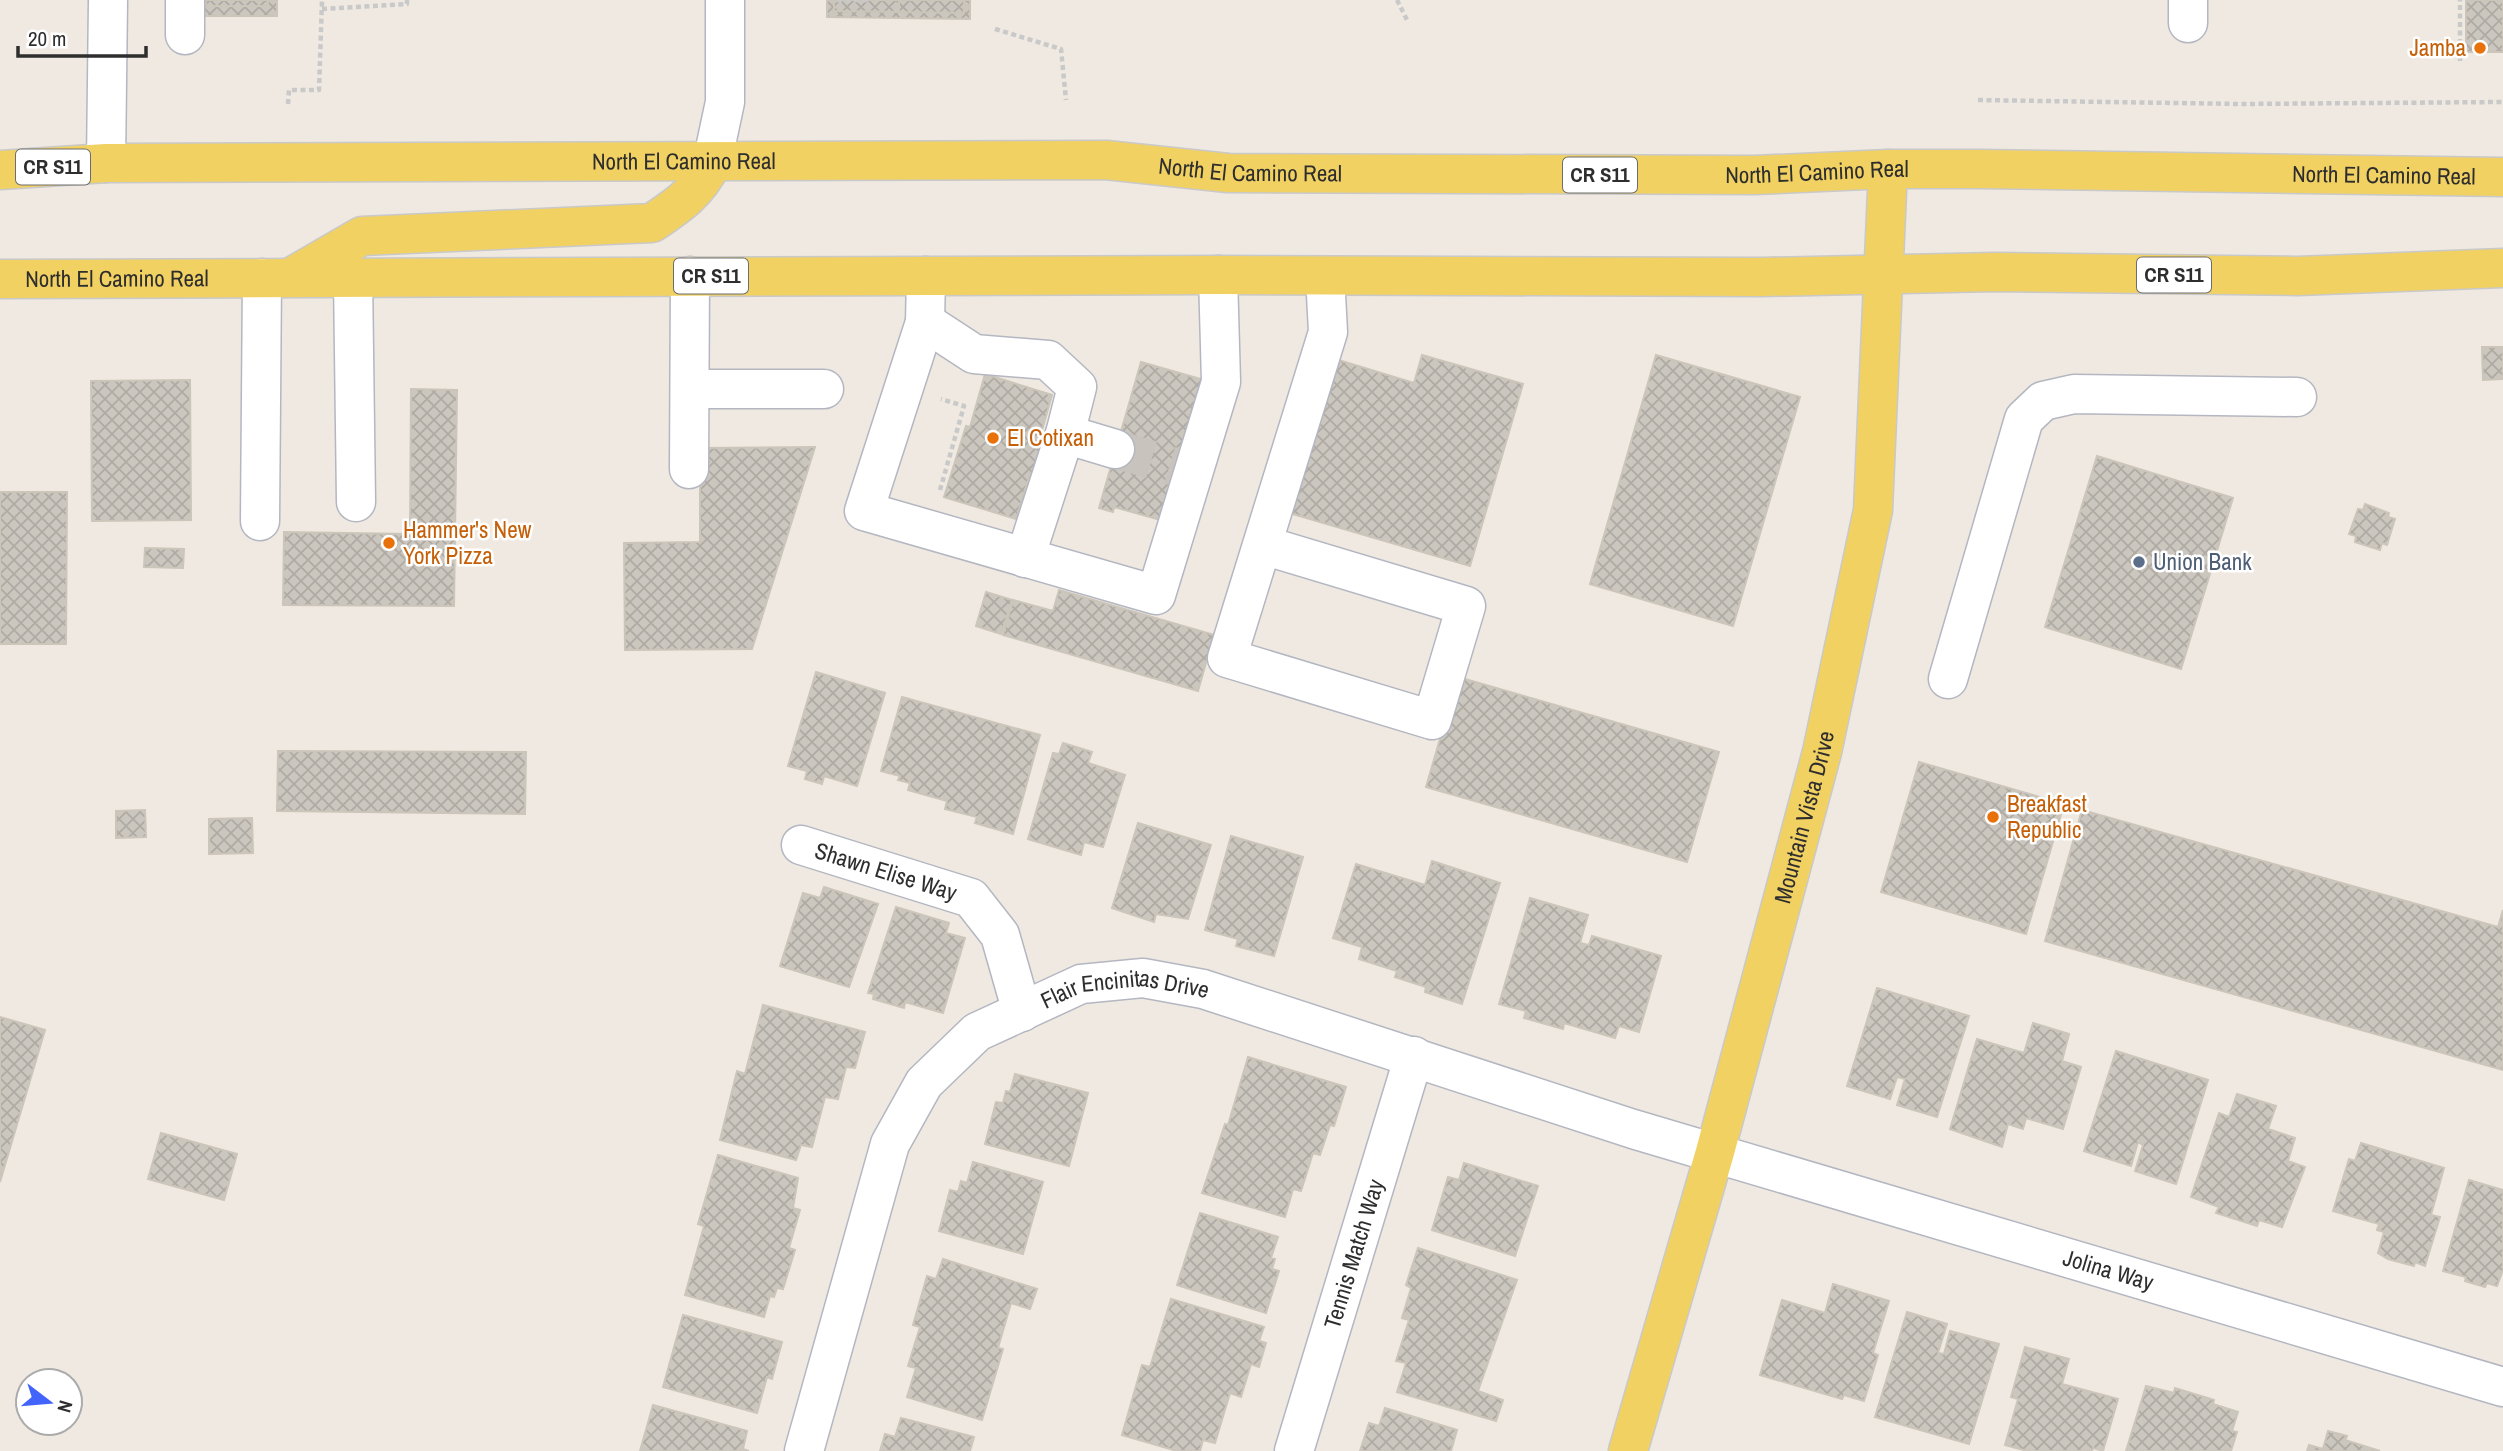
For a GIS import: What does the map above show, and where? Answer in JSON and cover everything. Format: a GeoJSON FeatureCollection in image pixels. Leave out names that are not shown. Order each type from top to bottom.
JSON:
{"type":"FeatureCollection","features":[{"type":"Feature","properties":{"kind":"main road","name":"North El Camino Real"},"geometry":{"type":"LineString","coordinates":[[0,170],[106,163],[1106,160],[1228,173],[1755,175],[1888,169],[2503,177]]}},
{"type":"Feature","properties":{"kind":"main road"},"geometry":{"type":"LineString","coordinates":[[276,277],[362,236],[652,223],[688,199],[703,183],[712,163]]}},
{"type":"Feature","properties":{"kind":"main road","name":"Mountain Vista Drive"},"geometry":{"type":"LineString","coordinates":[[1628,1451],[1715,1152],[1822,751],[1873,510],[1888,169]]}},
{"type":"Feature","properties":{"kind":"main road","name":"North El Camino Real"},"geometry":{"type":"LineString","coordinates":[[0,279],[1882,275],[1994,272],[2298,276],[2503,268]]}},
{"type":"Feature","properties":{"kind":"street"},"geometry":{"type":"LineString","coordinates":[[106,163],[108,0]]}},
{"type":"Feature","properties":{"kind":"street"},"geometry":{"type":"LineString","coordinates":[[712,163],[725,102],[725,0]]}},
{"type":"Feature","properties":{"kind":"street"},"geometry":{"type":"LineString","coordinates":[[926,276],[925,322],[864,511],[1156,595],[1186,470],[1221,383],[1218,275]]}},
{"type":"Feature","properties":{"kind":"street"},"geometry":{"type":"LineString","coordinates":[[689,469],[690,276]]}},
{"type":"Feature","properties":{"kind":"street"},"geometry":{"type":"LineString","coordinates":[[1263,545],[1466,606],[1432,720],[1227,659],[1328,332],[1325,276]]}},
{"type":"Feature","properties":{"kind":"street"},"geometry":{"type":"LineString","coordinates":[[260,521],[276,277]]}},
{"type":"Feature","properties":{"kind":"street"},"geometry":{"type":"LineString","coordinates":[[353,277],[356,502]]}},
{"type":"Feature","properties":{"kind":"street"},"geometry":{"type":"LineString","coordinates":[[925,322],[974,354],[1048,360],[1077,387],[1065,434],[1025,558]]}},
{"type":"Feature","properties":{"kind":"street"},"geometry":{"type":"LineString","coordinates":[[690,389],[824,389]]}},
{"type":"Feature","properties":{"kind":"street"},"geometry":{"type":"LineString","coordinates":[[1948,679],[2024,419],[2043,401],[2074,394],[2298,397]]}},
{"type":"Feature","properties":{"kind":"street"},"geometry":{"type":"LineString","coordinates":[[1065,434],[1115,449]]}},
{"type":"Feature","properties":{"kind":"street","name":"Shawn Elise Way"},"geometry":{"type":"LineString","coordinates":[[801,845],[971,898],[1000,935],[1022,1012]]}},
{"type":"Feature","properties":{"kind":"street","name":"Flair Encinitas Drive"},"geometry":{"type":"LineString","coordinates":[[804,1451],[890,1144],[924,1083],[978,1032],[1081,984],[1143,978],[1203,989],[1604,1120],[1715,1152]]}},
{"type":"Feature","properties":{"kind":"street","name":"Tennis Match Way"},"geometry":{"type":"LineString","coordinates":[[1294,1451],[1414,1056]]}},
{"type":"Feature","properties":{"kind":"street","name":"Jolina Way"},"geometry":{"type":"LineString","coordinates":[[1715,1152],[2503,1387]]}},
{"type":"Feature","properties":{"kind":"path"},"geometry":{"type":"LineString","coordinates":[[288,104],[289,90],[318,90],[322,0]]}},
{"type":"Feature","properties":{"kind":"path"},"geometry":{"type":"LineString","coordinates":[[322,9],[407,4],[407,0]]}},
{"type":"Feature","properties":{"kind":"path"},"geometry":{"type":"LineString","coordinates":[[837,0],[870,0]]}},
{"type":"Feature","properties":{"kind":"path"},"geometry":{"type":"LineString","coordinates":[[1397,0],[1408,20]]}},
{"type":"Feature","properties":{"kind":"path"},"geometry":{"type":"LineString","coordinates":[[2460,0],[2460,61]]}},
{"type":"Feature","properties":{"kind":"path"},"geometry":{"type":"LineString","coordinates":[[995,29],[1061,49],[1066,100]]}},
{"type":"Feature","properties":{"kind":"path"},"geometry":{"type":"LineString","coordinates":[[1978,100],[2241,104],[2503,102]]}},
{"type":"Feature","properties":{"kind":"path"},"geometry":{"type":"LineString","coordinates":[[904,387],[964,406],[939,496]]}},
{"type":"Feature","properties":{"kind":"building"},"geometry":{"type":"Polygon","coordinates":[[[197,0],[277,0],[277,16],[197,16],[197,0]]]}},
{"type":"Feature","properties":{"kind":"building"},"geometry":{"type":"Polygon","coordinates":[[[206,0],[268,0],[268,6],[206,6],[206,0]]]}},
{"type":"Feature","properties":{"kind":"building"},"geometry":{"type":"Polygon","coordinates":[[[827,0],[970,0],[970,19],[827,17],[827,0]]]}},
{"type":"Feature","properties":{"kind":"building"},"geometry":{"type":"Polygon","coordinates":[[[834,0],[899,0],[899,12],[834,11],[834,0]]]}},
{"type":"Feature","properties":{"kind":"building"},"geometry":{"type":"Polygon","coordinates":[[[899,0],[964,0],[964,13],[899,12],[899,0]]]}},
{"type":"Feature","properties":{"kind":"building"},"geometry":{"type":"Polygon","coordinates":[[[2466,0],[2503,0],[2503,52],[2466,52],[2466,0]]]}},
{"type":"Feature","properties":{"kind":"building"},"geometry":{"type":"Polygon","coordinates":[[[2482,347],[2503,347],[2503,379],[2483,380],[2482,347]]]}},
{"type":"Feature","properties":{"kind":"building"},"geometry":{"type":"Polygon","coordinates":[[[1422,355],[1523,384],[1470,566],[1286,512],[1332,358],[1414,383],[1422,355]]]}},
{"type":"Feature","properties":{"kind":"building"},"geometry":{"type":"Polygon","coordinates":[[[1656,355],[1800,397],[1733,626],[1590,584],[1656,355]]]}},
{"type":"Feature","properties":{"kind":"building"},"geometry":{"type":"Polygon","coordinates":[[[1141,362],[1204,380],[1164,521],[1114,507],[1113,512],[1099,508],[1141,362]]]}},
{"type":"Feature","properties":{"kind":"building"},"geometry":{"type":"Polygon","coordinates":[[[985,374],[1052,395],[1041,434],[1047,436],[1036,475],[1030,474],[1016,519],[944,497],[966,426],[970,427],[985,374]]]}},
{"type":"Feature","properties":{"kind":"building"},"geometry":{"type":"Polygon","coordinates":[[[190,380],[191,520],[92,521],[91,381],[190,380]]]}},
{"type":"Feature","properties":{"kind":"building"},"geometry":{"type":"Polygon","coordinates":[[[411,389],[457,390],[454,606],[283,605],[284,532],[410,534],[411,389]]]}},
{"type":"Feature","properties":{"kind":"building"},"geometry":{"type":"Polygon","coordinates":[[[815,447],[752,649],[625,650],[624,543],[700,542],[700,448],[815,447]]]}},
{"type":"Feature","properties":{"kind":"building","name":"Union Bank"},"geometry":{"type":"Polygon","coordinates":[[[2097,456],[2233,498],[2181,669],[2045,627],[2097,456]]]}},
{"type":"Feature","properties":{"kind":"building"},"geometry":{"type":"Polygon","coordinates":[[[0,492],[67,492],[66,644],[0,644],[0,492]]]}},
{"type":"Feature","properties":{"kind":"building"},"geometry":{"type":"Polygon","coordinates":[[[2365,504],[2389,513],[2388,517],[2395,519],[2387,545],[2382,543],[2380,550],[2355,542],[2356,536],[2349,534],[2358,509],[2363,510],[2365,504]]]}},
{"type":"Feature","properties":{"kind":"building"},"geometry":{"type":"Polygon","coordinates":[[[145,548],[184,549],[183,568],[144,567],[145,548]]]}},
{"type":"Feature","properties":{"kind":"building"},"geometry":{"type":"Polygon","coordinates":[[[1059,590],[1214,635],[1198,691],[1003,635],[1013,600],[1053,611],[1059,590]]]}},
{"type":"Feature","properties":{"kind":"building"},"geometry":{"type":"Polygon","coordinates":[[[986,592],[1012,600],[1001,634],[976,626],[986,592]]]}},
{"type":"Feature","properties":{"kind":"building"},"geometry":{"type":"Polygon","coordinates":[[[816,672],[885,693],[857,786],[824,776],[822,784],[805,779],[807,771],[788,766],[816,672]]]}},
{"type":"Feature","properties":{"kind":"building"},"geometry":{"type":"Polygon","coordinates":[[[1458,677],[1719,752],[1687,862],[1426,787],[1458,677]]]}},
{"type":"Feature","properties":{"kind":"building"},"geometry":{"type":"Polygon","coordinates":[[[902,697],[1040,735],[1013,834],[975,823],[977,817],[945,809],[947,801],[908,790],[910,783],[898,780],[900,776],[881,771],[902,697]]]}},
{"type":"Feature","properties":{"kind":"building"},"geometry":{"type":"Polygon","coordinates":[[[1063,743],[1092,752],[1088,763],[1125,775],[1103,847],[1084,842],[1081,855],[1028,839],[1053,753],[1059,754],[1063,743]]]}},
{"type":"Feature","properties":{"kind":"building"},"geometry":{"type":"Polygon","coordinates":[[[278,751],[526,752],[525,814],[277,811],[278,751]]]}},
{"type":"Feature","properties":{"kind":"building"},"geometry":{"type":"Polygon","coordinates":[[[1919,762],[2064,804],[2026,934],[1881,892],[1919,762]]]}},
{"type":"Feature","properties":{"kind":"building"},"geometry":{"type":"Polygon","coordinates":[[[145,810],[146,837],[116,838],[116,811],[145,810]]]}},
{"type":"Feature","properties":{"kind":"building"},"geometry":{"type":"Polygon","coordinates":[[[2082,810],[2498,927],[2503,910],[2503,1070],[2045,941],[2082,810]]]}},
{"type":"Feature","properties":{"kind":"building"},"geometry":{"type":"Polygon","coordinates":[[[252,818],[253,853],[209,854],[209,819],[252,818]]]}},
{"type":"Feature","properties":{"kind":"building"},"geometry":{"type":"Polygon","coordinates":[[[1138,823],[1211,845],[1188,919],[1156,914],[1154,922],[1112,908],[1138,823]]]}},
{"type":"Feature","properties":{"kind":"building"},"geometry":{"type":"Polygon","coordinates":[[[1231,836],[1303,857],[1274,956],[1236,946],[1238,939],[1205,930],[1231,836]]]}},
{"type":"Feature","properties":{"kind":"building"},"geometry":{"type":"Polygon","coordinates":[[[1432,861],[1500,883],[1462,1004],[1425,992],[1426,987],[1395,977],[1397,971],[1359,959],[1362,947],[1333,938],[1356,864],[1425,885],[1432,861]]]}},
{"type":"Feature","properties":{"kind":"building"},"geometry":{"type":"Polygon","coordinates":[[[824,887],[878,904],[849,987],[780,966],[803,893],[820,898],[824,887]]]}},
{"type":"Feature","properties":{"kind":"building"},"geometry":{"type":"Polygon","coordinates":[[[1530,898],[1588,915],[1580,943],[1589,945],[1592,936],[1661,956],[1639,1032],[1619,1026],[1615,1038],[1564,1023],[1563,1029],[1524,1018],[1526,1011],[1499,1004],[1530,898]]]}},
{"type":"Feature","properties":{"kind":"building"},"geometry":{"type":"Polygon","coordinates":[[[896,907],[949,923],[946,933],[965,938],[943,1013],[905,1002],[904,1008],[873,999],[874,994],[868,993],[896,907]]]}},
{"type":"Feature","properties":{"kind":"building"},"geometry":{"type":"Polygon","coordinates":[[[1877,988],[1969,1016],[1937,1117],[1897,1105],[1905,1079],[1897,1077],[1890,1099],[1847,1086],[1877,988]]]}},
{"type":"Feature","properties":{"kind":"building"},"geometry":{"type":"Polygon","coordinates":[[[763,1005],[865,1032],[855,1068],[846,1067],[838,1099],[825,1097],[812,1147],[801,1145],[796,1160],[720,1140],[737,1071],[745,1074],[763,1005]]]}},
{"type":"Feature","properties":{"kind":"building"},"geometry":{"type":"Polygon","coordinates":[[[0,1017],[45,1030],[0,1182],[0,1017]]]}},
{"type":"Feature","properties":{"kind":"building"},"geometry":{"type":"Polygon","coordinates":[[[2033,1023],[2069,1034],[2062,1061],[2081,1067],[2063,1129],[2026,1118],[2023,1129],[2008,1124],[2002,1147],[1950,1129],[1977,1039],[2024,1053],[2033,1023]]]}},
{"type":"Feature","properties":{"kind":"building"},"geometry":{"type":"Polygon","coordinates":[[[2116,1051],[2208,1080],[2176,1184],[2135,1171],[2143,1145],[2138,1142],[2131,1166],[2084,1151],[2116,1051]]]}},
{"type":"Feature","properties":{"kind":"building"},"geometry":{"type":"Polygon","coordinates":[[[1248,1057],[1346,1087],[1334,1126],[1330,1125],[1320,1155],[1313,1153],[1301,1191],[1293,1189],[1285,1217],[1202,1193],[1225,1124],[1228,1125],[1248,1057]]]}},
{"type":"Feature","properties":{"kind":"building"},"geometry":{"type":"Polygon","coordinates":[[[1015,1074],[1088,1093],[1069,1166],[985,1144],[996,1102],[1003,1103],[1006,1091],[1010,1092],[1015,1074]]]}},
{"type":"Feature","properties":{"kind":"building"},"geometry":{"type":"Polygon","coordinates":[[[2237,1094],[2276,1106],[2268,1129],[2295,1138],[2288,1161],[2305,1167],[2282,1227],[2259,1220],[2257,1226],[2216,1213],[2219,1207],[2191,1197],[2219,1113],[2229,1117],[2237,1094]]]}},
{"type":"Feature","properties":{"kind":"building"},"geometry":{"type":"Polygon","coordinates":[[[161,1133],[237,1154],[224,1200],[148,1179],[161,1133]]]}},
{"type":"Feature","properties":{"kind":"building"},"geometry":{"type":"Polygon","coordinates":[[[2361,1143],[2444,1168],[2431,1215],[2440,1217],[2425,1266],[2388,1259],[2378,1253],[2384,1232],[2377,1230],[2379,1224],[2333,1211],[2349,1159],[2355,1161],[2361,1143]]]}},
{"type":"Feature","properties":{"kind":"building"},"geometry":{"type":"Polygon","coordinates":[[[718,1155],[798,1178],[793,1208],[800,1210],[789,1248],[795,1250],[783,1289],[777,1288],[774,1297],[770,1296],[764,1317],[685,1295],[704,1226],[698,1224],[718,1155]]]}},
{"type":"Feature","properties":{"kind":"building"},"geometry":{"type":"Polygon","coordinates":[[[973,1162],[1043,1182],[1023,1254],[939,1231],[950,1190],[958,1192],[961,1181],[967,1183],[973,1162]]]}},
{"type":"Feature","properties":{"kind":"building"},"geometry":{"type":"Polygon","coordinates":[[[1464,1163],[1538,1186],[1515,1256],[1432,1230],[1448,1177],[1459,1180],[1464,1163]]]}},
{"type":"Feature","properties":{"kind":"building"},"geometry":{"type":"Polygon","coordinates":[[[2469,1180],[2503,1190],[2503,1270],[2497,1286],[2487,1283],[2485,1287],[2465,1281],[2466,1277],[2443,1271],[2469,1180]]]}},
{"type":"Feature","properties":{"kind":"building"},"geometry":{"type":"Polygon","coordinates":[[[1200,1213],[1278,1237],[1271,1258],[1275,1259],[1272,1269],[1279,1271],[1266,1313],[1177,1285],[1200,1213]]]}},
{"type":"Feature","properties":{"kind":"building"},"geometry":{"type":"Polygon","coordinates":[[[1418,1248],[1517,1280],[1478,1391],[1503,1400],[1496,1421],[1397,1392],[1406,1363],[1396,1361],[1409,1320],[1402,1318],[1411,1288],[1406,1285],[1418,1248]]]}},
{"type":"Feature","properties":{"kind":"building"},"geometry":{"type":"Polygon","coordinates":[[[943,1259],[1037,1289],[1030,1309],[1011,1303],[998,1348],[1003,1349],[982,1420],[907,1397],[916,1368],[908,1366],[920,1327],[913,1325],[927,1276],[936,1279],[943,1259]]]}},
{"type":"Feature","properties":{"kind":"building"},"geometry":{"type":"Polygon","coordinates":[[[1833,1284],[1889,1301],[1873,1353],[1878,1355],[1864,1401],[1844,1395],[1842,1399],[1760,1375],[1782,1300],[1825,1313],[1833,1284]]]}},
{"type":"Feature","properties":{"kind":"building"},"geometry":{"type":"Polygon","coordinates":[[[1171,1299],[1264,1327],[1259,1341],[1266,1343],[1259,1367],[1251,1364],[1241,1397],[1230,1393],[1215,1443],[1203,1440],[1200,1451],[1177,1451],[1122,1435],[1142,1365],[1150,1367],[1171,1299]]]}},
{"type":"Feature","properties":{"kind":"building"},"geometry":{"type":"Polygon","coordinates":[[[1907,1312],[1947,1324],[1938,1353],[1944,1354],[1950,1331],[1999,1344],[1969,1444],[1875,1417],[1907,1312]]]}},
{"type":"Feature","properties":{"kind":"building"},"geometry":{"type":"Polygon","coordinates":[[[683,1315],[782,1342],[772,1379],[767,1377],[757,1413],[663,1387],[683,1315]]]}},
{"type":"Feature","properties":{"kind":"building"},"geometry":{"type":"Polygon","coordinates":[[[2025,1347],[2069,1359],[2062,1384],[2118,1399],[2103,1451],[2093,1448],[2092,1451],[2027,1451],[2005,1445],[2018,1399],[2011,1397],[2025,1347]]]}},
{"type":"Feature","properties":{"kind":"building"},"geometry":{"type":"Polygon","coordinates":[[[2146,1386],[2174,1393],[2175,1388],[2214,1400],[2213,1404],[2238,1412],[2232,1431],[2237,1432],[2231,1451],[2126,1451],[2146,1386]]]}},
{"type":"Feature","properties":{"kind":"building"},"geometry":{"type":"Polygon","coordinates":[[[653,1405],[747,1431],[743,1449],[749,1451],[640,1451],[653,1405]]]}},
{"type":"Feature","properties":{"kind":"building"},"geometry":{"type":"Polygon","coordinates":[[[1385,1408],[1457,1430],[1451,1451],[1360,1451],[1369,1423],[1379,1426],[1385,1408]]]}},
{"type":"Feature","properties":{"kind":"building"},"geometry":{"type":"Polygon","coordinates":[[[901,1418],[974,1437],[970,1451],[880,1451],[885,1434],[895,1437],[901,1418]]]}},
{"type":"Feature","properties":{"kind":"building"},"geometry":{"type":"Polygon","coordinates":[[[2328,1431],[2347,1436],[2345,1440],[2380,1451],[2307,1451],[2309,1445],[2323,1449],[2328,1431]]]}},
{"type":"Feature","properties":{"kind":"tunnel"},"geometry":{"type":"LineString","coordinates":[[1115,449],[1179,468]]}},
{"type":"Feature","properties":{"kind":"place","name":"Jamba"},"geometry":{"type":"Point","coordinates":[2480,48]}},
{"type":"Feature","properties":{"kind":"place","name":"El Cotixan"},"geometry":{"type":"Point","coordinates":[993,438]}},
{"type":"Feature","properties":{"kind":"place","name":"Hammer's New York Pizza"},"geometry":{"type":"Point","coordinates":[389,543]}},
{"type":"Feature","properties":{"kind":"place","name":"Union Bank"},"geometry":{"type":"Point","coordinates":[2139,562]}},
{"type":"Feature","properties":{"kind":"place","name":"Breakfast Republic"},"geometry":{"type":"Point","coordinates":[1993,817]}}]}
